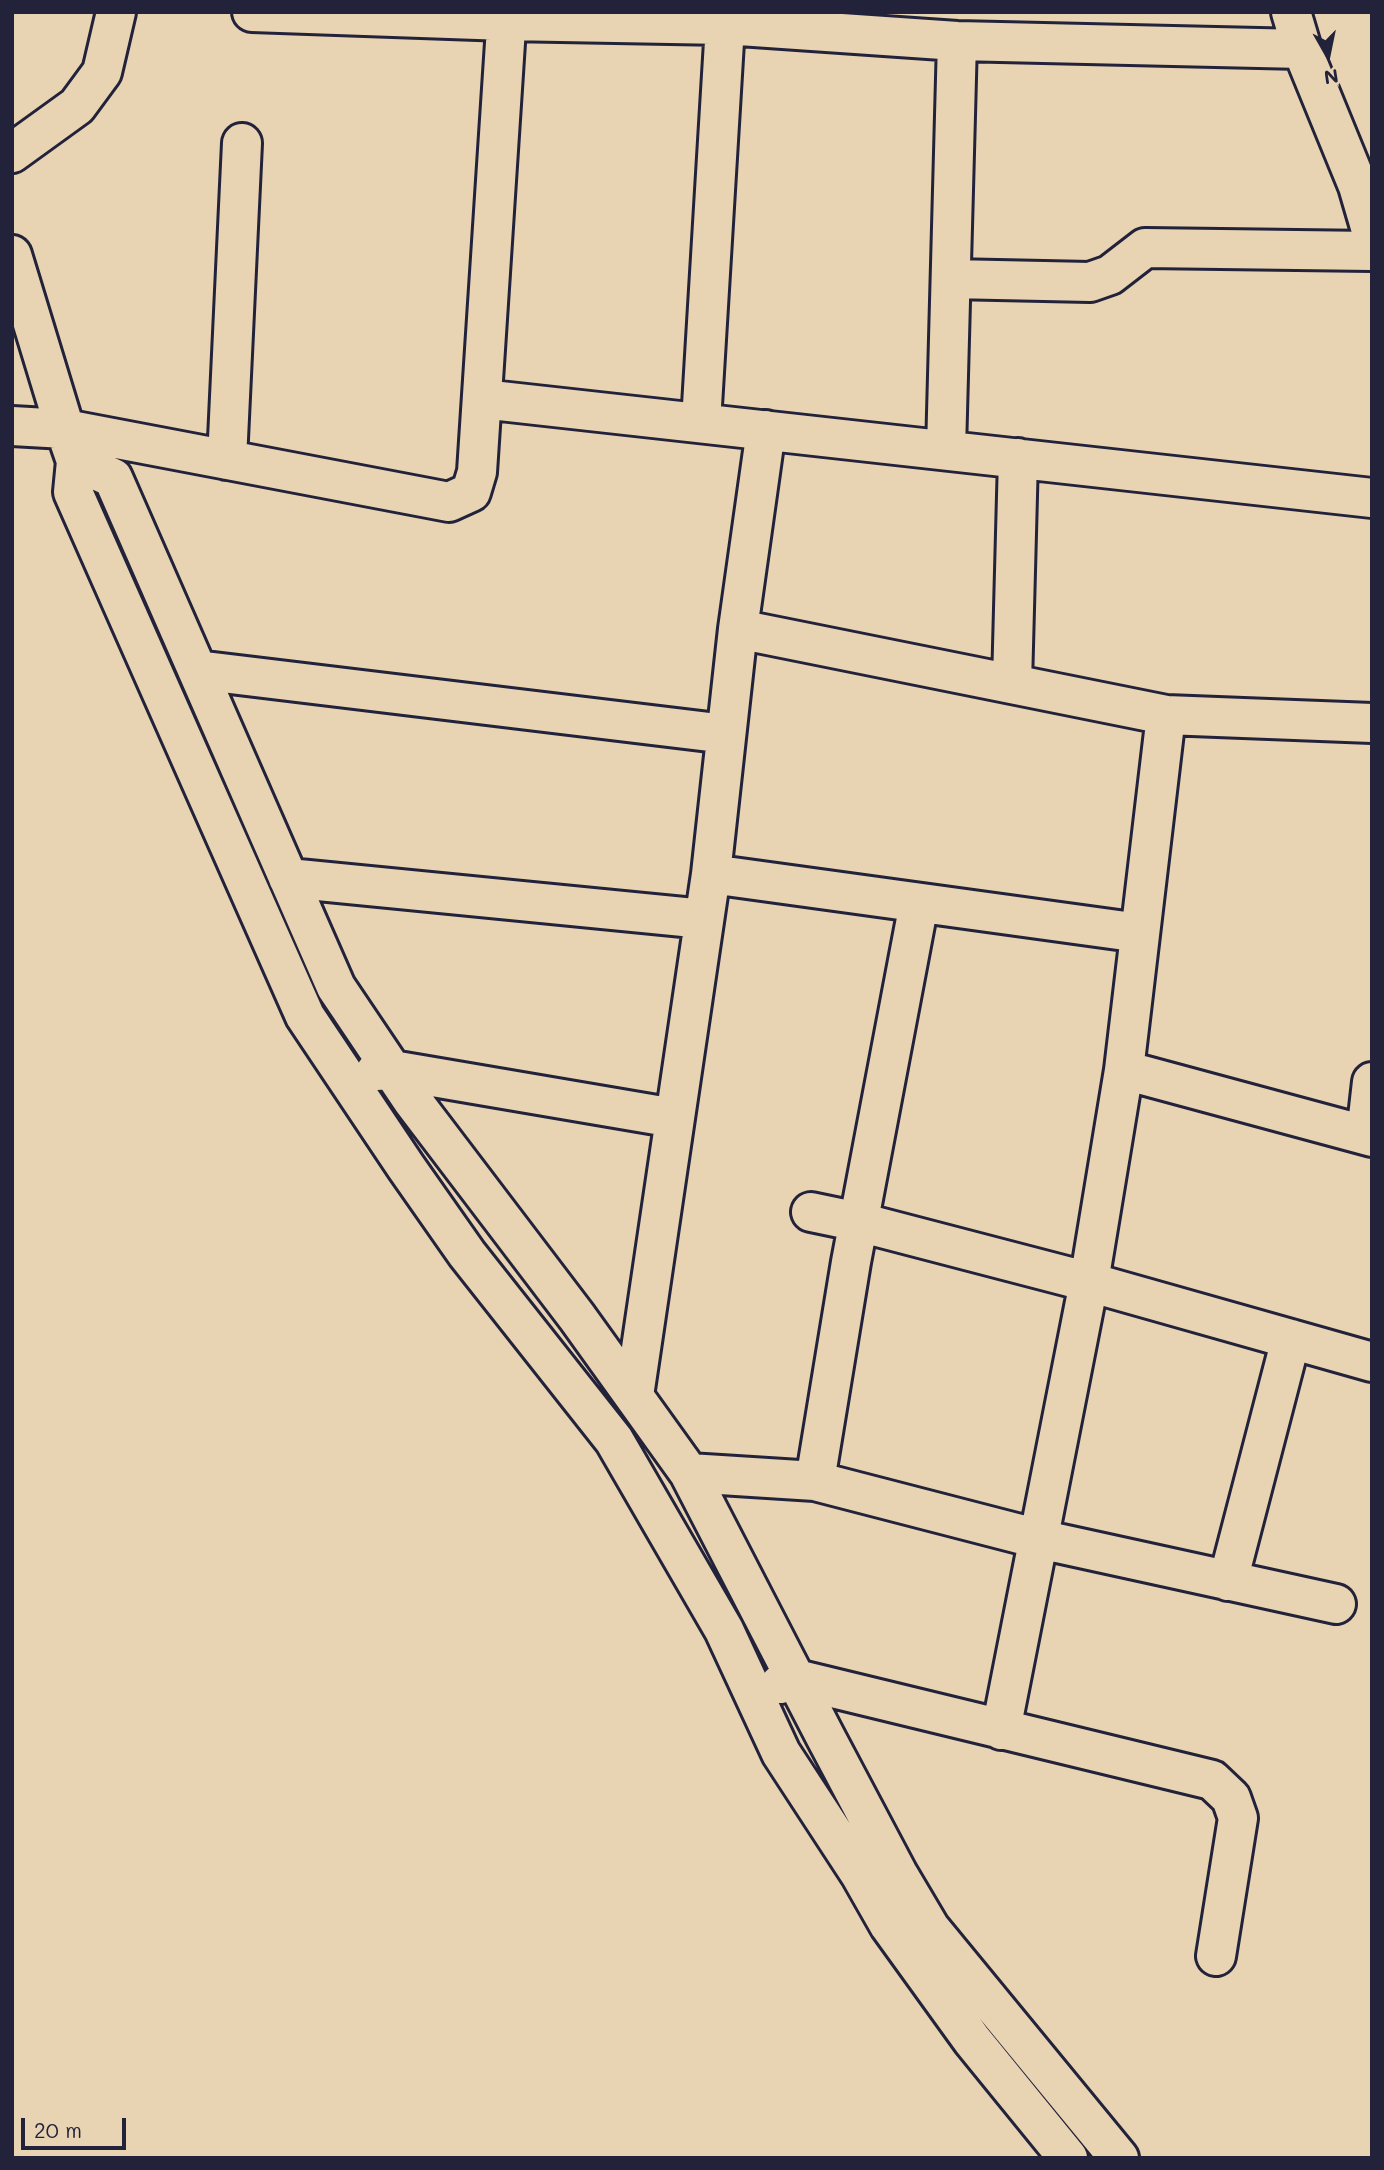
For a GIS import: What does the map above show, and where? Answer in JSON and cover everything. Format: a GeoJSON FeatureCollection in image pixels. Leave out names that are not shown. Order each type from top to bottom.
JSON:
{"type":"FeatureCollection","features":[{"type":"Feature","properties":{"kind":"street"},"geometry":{"type":"LineString","coordinates":[[12,152],[77,106],[102,72],[116,12]]}},
{"type":"Feature","properties":{"kind":"street"},"geometry":{"type":"LineString","coordinates":[[1291,12],[1302,49],[1365,187],[1372,234]]}},
{"type":"Feature","properties":{"kind":"street"},"geometry":{"type":"LineString","coordinates":[[274,13],[507,17],[725,25],[776,20],[957,41],[1302,49]]}},
{"type":"Feature","properties":{"kind":"street"},"geometry":{"type":"LineString","coordinates":[[12,426],[71,445],[226,460],[449,502],[471,492],[477,472],[507,17]]}},
{"type":"Feature","properties":{"kind":"street"},"geometry":{"type":"LineString","coordinates":[[701,422],[725,25]]}},
{"type":"Feature","properties":{"kind":"street"},"geometry":{"type":"LineString","coordinates":[[946,450],[957,41]]}},
{"type":"Feature","properties":{"kind":"street"},"geometry":{"type":"LineString","coordinates":[[226,460],[242,143]]}},
{"type":"Feature","properties":{"kind":"street"},"geometry":{"type":"LineString","coordinates":[[951,279],[1090,282],[1110,275],[1145,248],[1372,251]]}},
{"type":"Feature","properties":{"kind":"street"},"geometry":{"type":"LineString","coordinates":[[12,255],[71,445],[73,492],[305,1016],[467,1254],[614,1440],[724,1630],[781,1753],[860,1874],[889,1925],[972,2040],[1068,2158]]}},
{"type":"Feature","properties":{"kind":"street"},"geometry":{"type":"LineString","coordinates":[[482,399],[1372,498]]}},
{"type":"Feature","properties":{"kind":"street"},"geometry":{"type":"LineString","coordinates":[[634,1396],[711,874],[738,629],[766,430]]}},
{"type":"Feature","properties":{"kind":"street"},"geometry":{"type":"LineString","coordinates":[[71,445],[113,478],[336,986],[392,1070],[689,1474],[898,1874],[930,1928],[1119,2158]]}},
{"type":"Feature","properties":{"kind":"street"},"geometry":{"type":"LineString","coordinates":[[1012,684],[1018,458]]}},
{"type":"Feature","properties":{"kind":"street"},"geometry":{"type":"LineString","coordinates":[[738,629],[1166,715],[1372,723]]}},
{"type":"Feature","properties":{"kind":"street"},"geometry":{"type":"LineString","coordinates":[[197,670],[726,734]]}},
{"type":"Feature","properties":{"kind":"street"},"geometry":{"type":"LineString","coordinates":[[1002,1730],[1089,1282],[1124,1070],[1166,715]]}},
{"type":"Feature","properties":{"kind":"street"},"geometry":{"type":"LineString","coordinates":[[711,874],[1140,933]]}},
{"type":"Feature","properties":{"kind":"street"},"geometry":{"type":"LineString","coordinates":[[288,877],[704,919]]}},
{"type":"Feature","properties":{"kind":"street"},"geometry":{"type":"LineString","coordinates":[[814,1481],[919,903]]}},
{"type":"Feature","properties":{"kind":"street"},"geometry":{"type":"LineString","coordinates":[[342,1073],[392,1070],[674,1118]]}},
{"type":"Feature","properties":{"kind":"street"},"geometry":{"type":"LineString","coordinates":[[1124,1070],[1369,1136],[1372,1082]]}},
{"type":"Feature","properties":{"kind":"street"},"geometry":{"type":"LineString","coordinates":[[811,1212],[1089,1282],[1372,1362]]}},
{"type":"Feature","properties":{"kind":"street"},"geometry":{"type":"LineString","coordinates":[[1228,1581],[1291,1339]]}},
{"type":"Feature","properties":{"kind":"street"},"geometry":{"type":"LineString","coordinates":[[689,1474],[814,1481],[1039,1539],[1336,1604]]}},
{"type":"Feature","properties":{"kind":"street"},"geometry":{"type":"LineString","coordinates":[[751,1692],[796,1679],[1212,1780],[1231,1798],[1238,1818],[1216,1956]]}},
{"type":"Feature","properties":{"kind":"street"},"geometry":{"type":"LineString","coordinates":[[972,2040],[1004,2018]]}}]}
